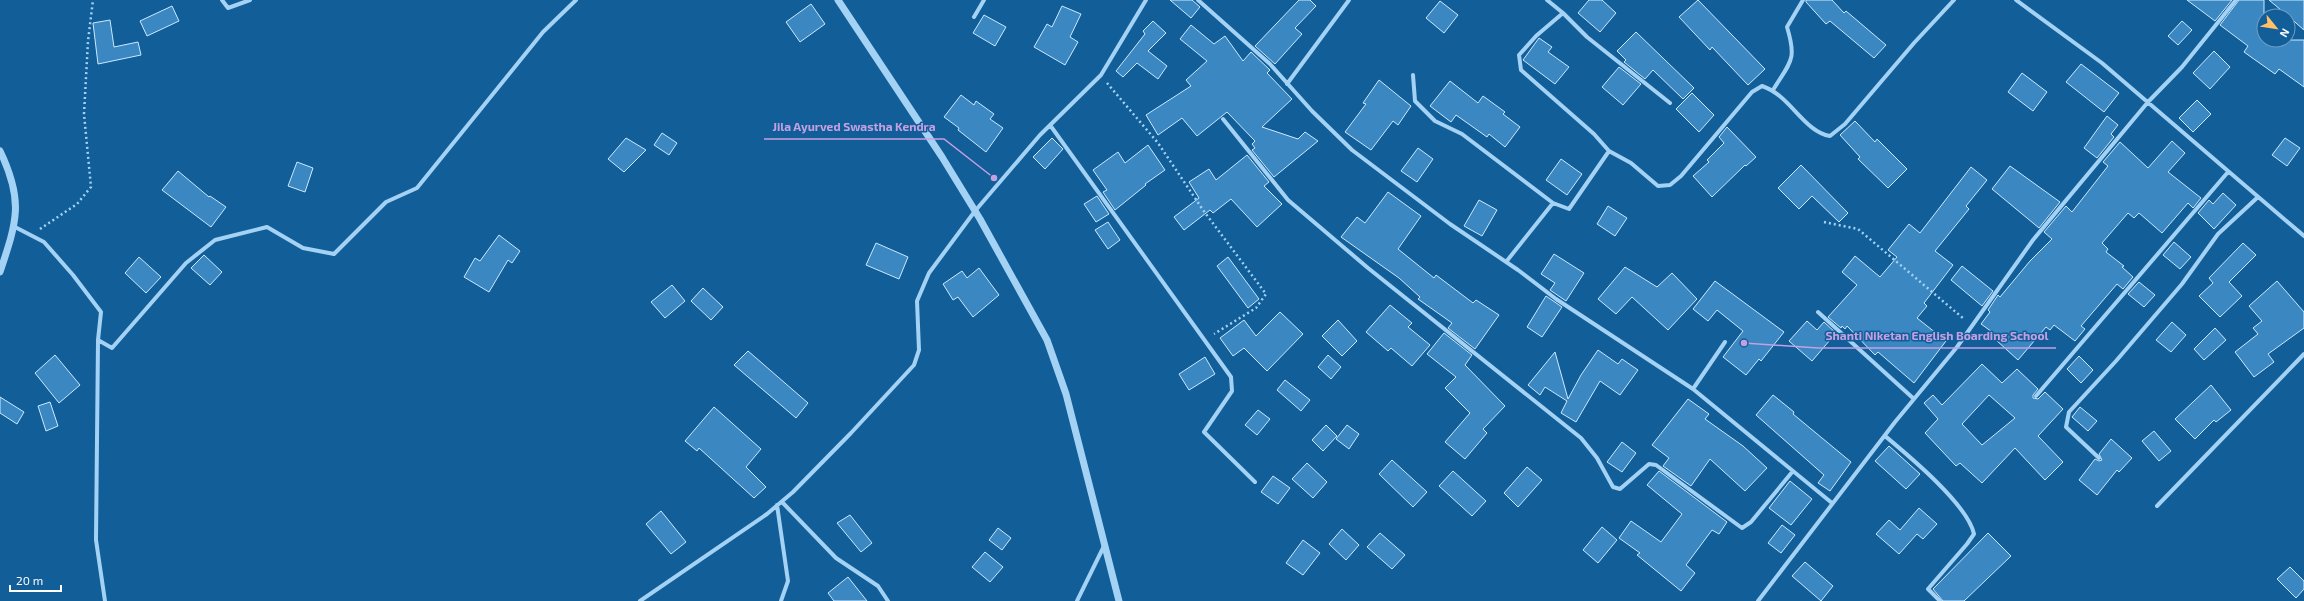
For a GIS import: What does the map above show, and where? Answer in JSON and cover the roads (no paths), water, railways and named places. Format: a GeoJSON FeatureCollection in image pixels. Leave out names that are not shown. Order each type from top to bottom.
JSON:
{"type":"FeatureCollection","features":[{"type":"Feature","properties":{"kind":"street"},"geometry":{"type":"LineString","coordinates":[[222,0],[228,8],[250,0]]}},
{"type":"Feature","properties":{"kind":"street"},"geometry":{"type":"LineString","coordinates":[[98,340],[112,348],[186,263],[215,240],[267,227],[303,248],[334,254],[386,202],[417,188],[543,32],[576,0]]}},
{"type":"Feature","properties":{"kind":"street"},"geometry":{"type":"LineString","coordinates":[[838,0],[942,157],[975,211],[1048,340],[1066,394],[1119,601]]}},
{"type":"Feature","properties":{"kind":"street"},"geometry":{"type":"LineString","coordinates":[[974,17],[984,0]]}},
{"type":"Feature","properties":{"kind":"street"},"geometry":{"type":"LineString","coordinates":[[640,601],[782,502],[852,433],[914,365],[919,350],[916,301],[929,273],[975,211],[1050,125],[1101,76],[1146,0]]}},
{"type":"Feature","properties":{"kind":"street"},"geometry":{"type":"LineString","coordinates":[[1198,0],[1270,64],[1287,84],[1352,150],[1450,224],[1506,262],[1556,299],[1693,389],[1832,503]]}},
{"type":"Feature","properties":{"kind":"street"},"geometry":{"type":"LineString","coordinates":[[1287,84],[1349,0]]}},
{"type":"Feature","properties":{"kind":"street"},"geometry":{"type":"LineString","coordinates":[[1547,0],[1563,13],[1587,37],[1670,103]]}},
{"type":"Feature","properties":{"kind":"street"},"geometry":{"type":"LineString","coordinates":[[1773,90],[1793,54],[1793,46],[1787,27],[1803,0]]}},
{"type":"Feature","properties":{"kind":"street"},"geometry":{"type":"LineString","coordinates":[[1563,13],[1540,33],[1519,55],[1521,70],[1594,134],[1609,151],[1631,163],[1658,186],[1670,185],[1680,176],[1752,92],[1762,86],[1773,90],[1786,100],[1819,134],[1830,136],[1845,124],[1914,43],[1954,0]]}},
{"type":"Feature","properties":{"kind":"street"},"geometry":{"type":"LineString","coordinates":[[2016,0],[2102,64],[2304,236]]}},
{"type":"Feature","properties":{"kind":"street"},"geometry":{"type":"LineString","coordinates":[[1758,601],[1832,503],[1972,325],[2033,240],[2148,102],[2182,67],[2236,0]]}},
{"type":"Feature","properties":{"kind":"street"},"geometry":{"type":"LineString","coordinates":[[1413,75],[1415,101],[1435,121],[1462,134],[1553,203],[1569,209],[1609,151]]}},
{"type":"Feature","properties":{"kind":"street"},"geometry":{"type":"LineString","coordinates":[[1223,119],[1288,200],[1404,297],[1581,438],[1597,458],[1613,487],[1620,489],[1649,464],[1656,465],[1742,528],[1751,522],[1793,471]]}},
{"type":"Feature","properties":{"kind":"street"},"geometry":{"type":"LineString","coordinates":[[1050,125],[1231,377],[1232,391],[1204,432],[1254,482]]}},
{"type":"Feature","properties":{"kind":"street"},"geometry":{"type":"LineString","coordinates":[[0,151],[12,176],[17,205],[13,226],[0,272]]}},
{"type":"Feature","properties":{"kind":"street"},"geometry":{"type":"LineString","coordinates":[[2036,396],[2228,172]]}},
{"type":"Feature","properties":{"kind":"street"},"geometry":{"type":"LineString","coordinates":[[2099,458],[2066,427],[2066,418],[2069,412],[2116,361],[2182,284],[2218,234],[2258,197]]}},
{"type":"Feature","properties":{"kind":"street"},"geometry":{"type":"LineString","coordinates":[[1506,262],[1553,203]]}},
{"type":"Feature","properties":{"kind":"street"},"geometry":{"type":"LineString","coordinates":[[13,226],[44,242],[73,274],[102,312],[98,340],[96,540],[105,601]]}},
{"type":"Feature","properties":{"kind":"street"},"geometry":{"type":"LineString","coordinates":[[1818,312],[1914,399]]}},
{"type":"Feature","properties":{"kind":"street"},"geometry":{"type":"LineString","coordinates":[[1693,389],[1726,342]]}},
{"type":"Feature","properties":{"kind":"street"},"geometry":{"type":"LineString","coordinates":[[2157,506],[2304,354]]}},
{"type":"Feature","properties":{"kind":"street"},"geometry":{"type":"LineString","coordinates":[[1885,436],[1932,477],[1972,523],[1974,534],[1928,589],[1940,601]]}},
{"type":"Feature","properties":{"kind":"street"},"geometry":{"type":"LineString","coordinates":[[782,502],[836,558],[878,586],[888,601]]}},
{"type":"Feature","properties":{"kind":"street"},"geometry":{"type":"LineString","coordinates":[[777,505],[788,581],[781,601]]}},
{"type":"Feature","properties":{"kind":"street"},"geometry":{"type":"LineString","coordinates":[[1077,601],[1105,544]]}},
{"type":"Feature","properties":{"kind":"place","name":"Jila Ayurved Swastha Kendra"},"geometry":{"type":"Point","coordinates":[994,178]}},
{"type":"Feature","properties":{"kind":"place","name":"Shanti Niketan English Boarding School"},"geometry":{"type":"Point","coordinates":[1744,343]}}]}
